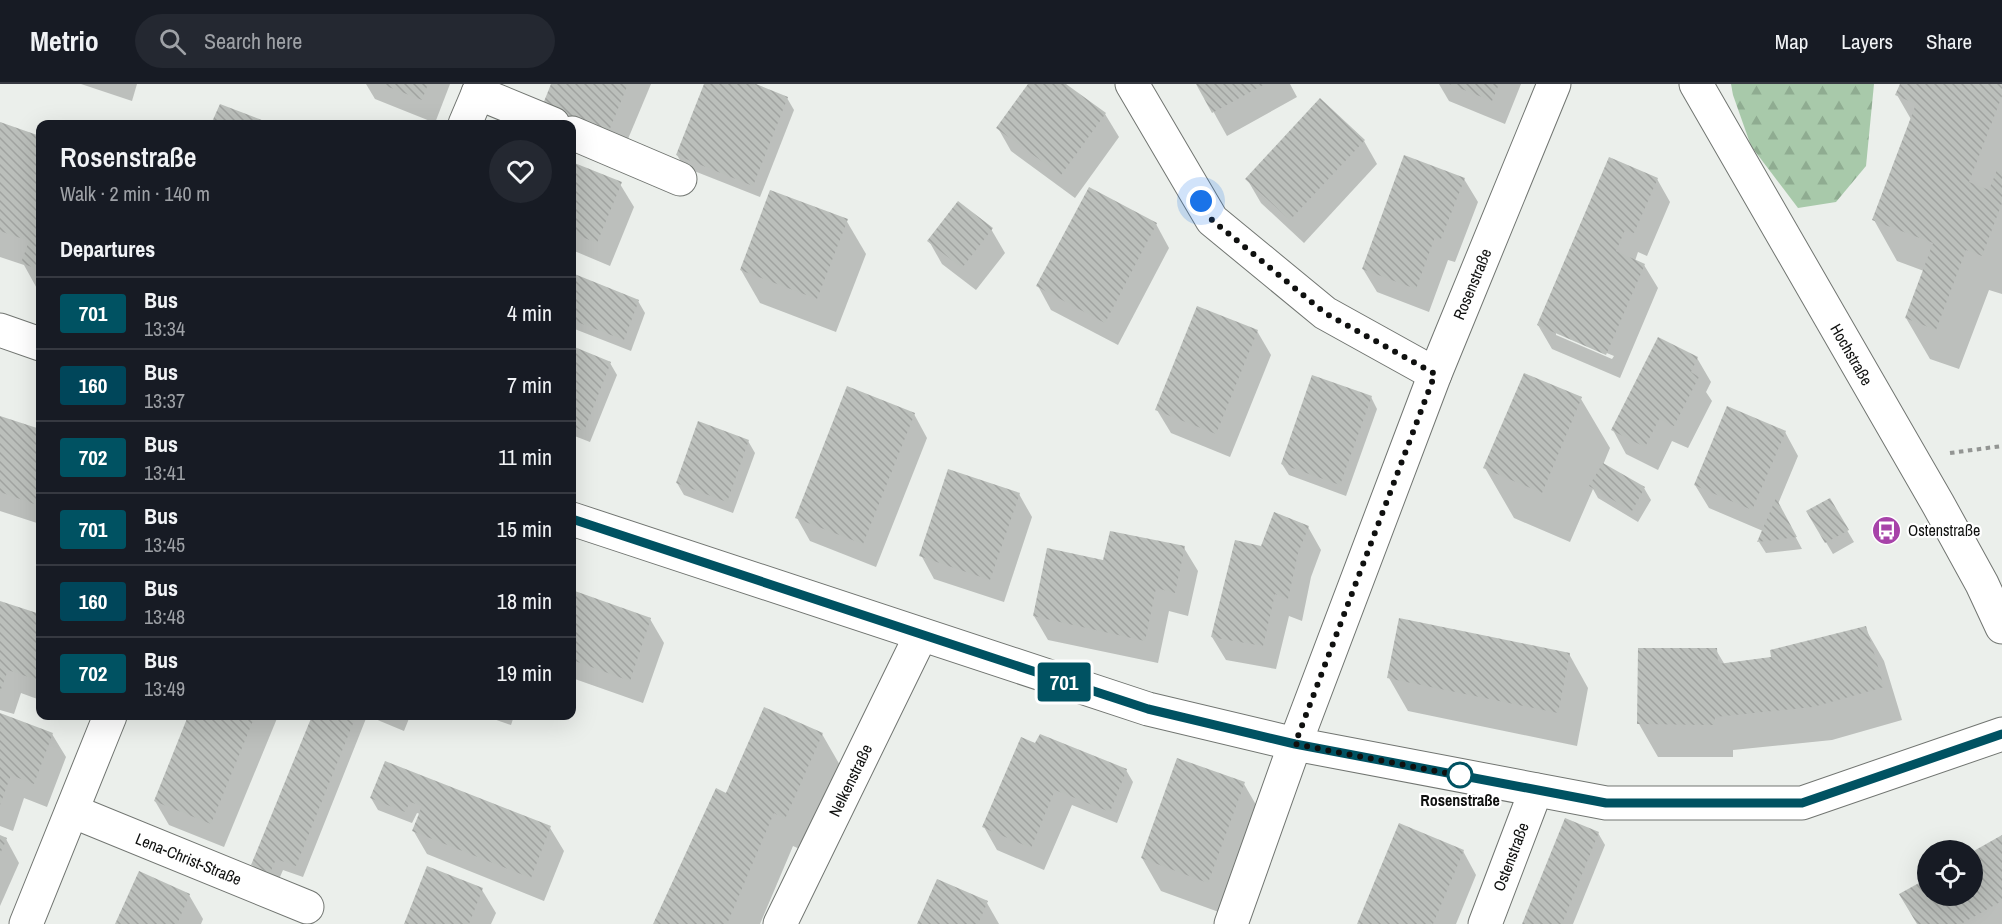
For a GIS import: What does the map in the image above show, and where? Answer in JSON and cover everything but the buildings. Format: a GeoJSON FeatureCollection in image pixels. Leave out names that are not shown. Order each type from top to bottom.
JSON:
{"type":"FeatureCollection","features":[{"type":"Feature","properties":{"kind":"street"},"geometry":{"type":"LineString","coordinates":[[1132,84],[1212,220],[1325,313],[1435,374]]}},
{"type":"Feature","properties":{"kind":"street","name":"Rosenstraße"},"geometry":{"type":"LineString","coordinates":[[1231,924],[1295,744],[1435,374],[1554,84]]}},
{"type":"Feature","properties":{"kind":"street","name":"Hochstraße"},"geometry":{"type":"LineString","coordinates":[[1696,84],[1911,458],[1982,584],[2002,627]]}},
{"type":"Feature","properties":{"kind":"street"},"geometry":{"type":"LineString","coordinates":[[467,120],[480,88],[545,120]]}},
{"type":"Feature","properties":{"kind":"street"},"geometry":{"type":"LineString","coordinates":[[576,135],[680,179]]}},
{"type":"Feature","properties":{"kind":"street"},"geometry":{"type":"LineString","coordinates":[[0,330],[36,343]]}},
{"type":"Feature","properties":{"kind":"street"},"geometry":{"type":"LineString","coordinates":[[576,520],[1148,709],[1295,744],[1606,803],[1802,803],[2002,734]]}},
{"type":"Feature","properties":{"kind":"street","name":"Nelkenstraße"},"geometry":{"type":"LineString","coordinates":[[780,924],[921,635]]}},
{"type":"Feature","properties":{"kind":"street"},"geometry":{"type":"LineString","coordinates":[[26,924],[108,720]]}},
{"type":"Feature","properties":{"kind":"street","name":"Ostenstraße"},"geometry":{"type":"LineString","coordinates":[[1485,924],[1536,790]]}},
{"type":"Feature","properties":{"kind":"street","name":"Lena-Christ-Straße"},"geometry":{"type":"LineString","coordinates":[[72,811],[307,907]]}},
{"type":"Feature","properties":{"kind":"path"},"geometry":{"type":"LineString","coordinates":[[1911,458],[2002,446]]}},
{"type":"Feature","properties":{"kind":"green space"},"geometry":{"type":"Polygon","coordinates":[[[1731,84],[1874,84],[1866,166],[1836,202],[1798,208],[1751,146],[1731,84]]]}},
{"type":"Feature","properties":{"kind":"bus line","name":"701"},"geometry":{"type":"LineString","coordinates":[[576,520],[1148,709],[1295,744],[1606,803],[1802,803],[2002,734]]}},
{"type":"Feature","properties":{"kind":"place","name":"Ostenstraße"},"geometry":{"type":"Point","coordinates":[1887,530]}},
{"type":"Feature","properties":{"kind":"place","name":"Rosenstraße"},"geometry":{"type":"Point","coordinates":[1460,775]}},
{"type":"Feature","properties":{"kind":"route"},"geometry":{"type":"LineString","coordinates":[[1201,201],[1212,220],[1325,313],[1435,374],[1295,744],[1462,776],[1460,775]]}}]}
